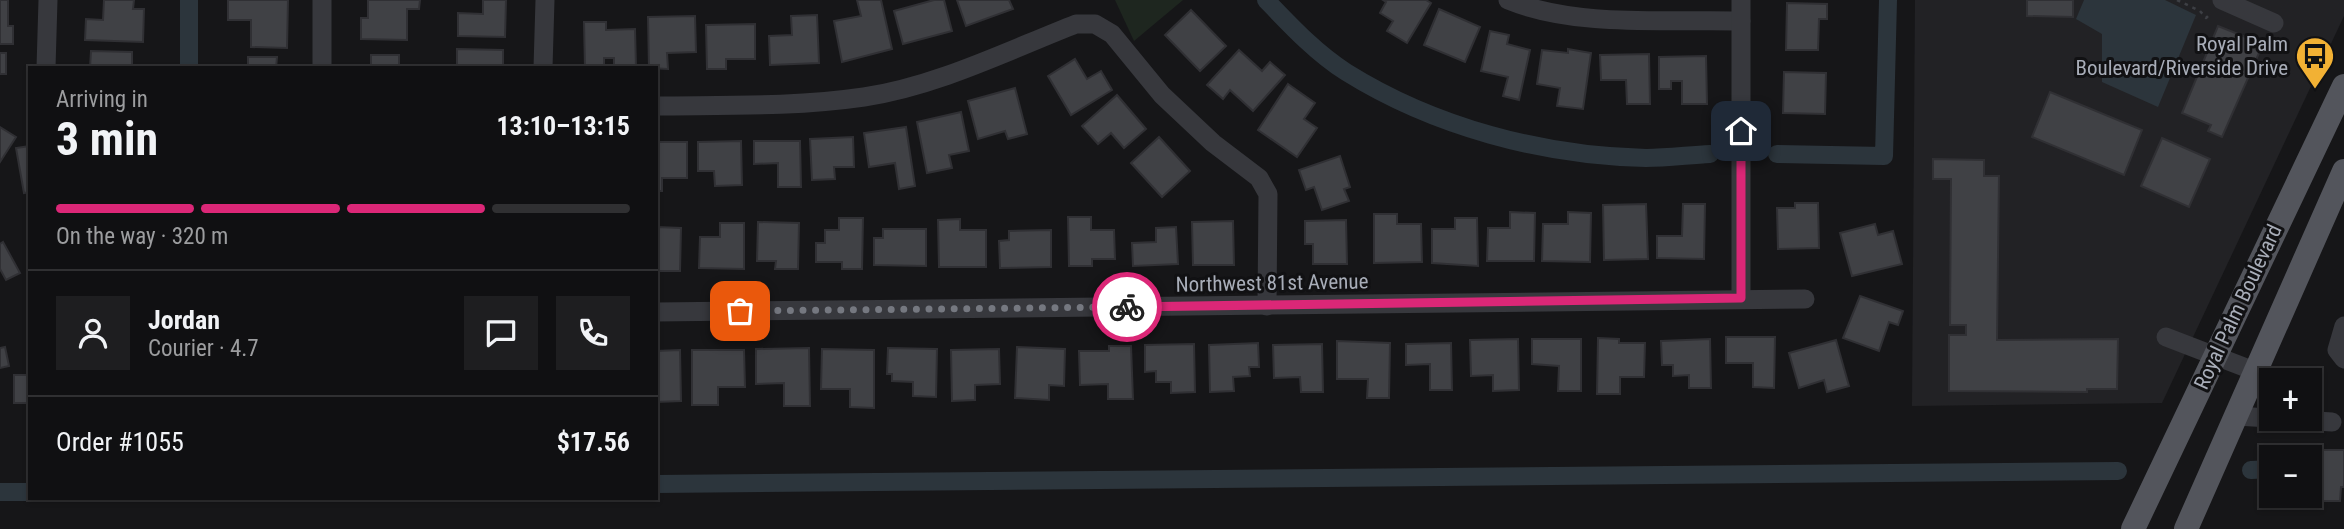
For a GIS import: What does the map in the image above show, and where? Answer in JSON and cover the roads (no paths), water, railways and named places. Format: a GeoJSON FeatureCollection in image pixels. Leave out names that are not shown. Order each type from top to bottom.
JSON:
{"type":"FeatureCollection","features":[{"type":"Feature","properties":{"kind":"main road","name":"Royal Palm Boulevard"},"geometry":{"type":"LineString","coordinates":[[2133,529],[2344,86]]}},
{"type":"Feature","properties":{"kind":"main road","name":"Royal Palm Boulevard"},"geometry":{"type":"LineString","coordinates":[[2186,529],[2344,171]]}},
{"type":"Feature","properties":{"kind":"street"},"geometry":{"type":"LineString","coordinates":[[46,66],[48,0]]}},
{"type":"Feature","properties":{"kind":"street"},"geometry":{"type":"LineString","coordinates":[[322,0],[322,66]]}},
{"type":"Feature","properties":{"kind":"street"},"geometry":{"type":"LineString","coordinates":[[543,66],[545,0]]}},
{"type":"Feature","properties":{"kind":"street"},"geometry":{"type":"LineString","coordinates":[[1508,0],[1553,14],[1596,18],[1741,20]]}},
{"type":"Feature","properties":{"kind":"street"},"geometry":{"type":"LineString","coordinates":[[1741,0],[1741,298]]}},
{"type":"Feature","properties":{"kind":"street"},"geometry":{"type":"LineString","coordinates":[[2222,0],[2274,23]]}},
{"type":"Feature","properties":{"kind":"street"},"geometry":{"type":"LineString","coordinates":[[658,106],[786,104],[866,97],[928,81],[1076,24],[1095,24],[1112,34],[1162,96],[1213,143],[1259,178],[1268,194],[1267,306]]}},
{"type":"Feature","properties":{"kind":"street","name":"Northwest 81st Avenue"},"geometry":{"type":"LineString","coordinates":[[658,312],[1805,299]]}},
{"type":"Feature","properties":{"kind":"street"},"geometry":{"type":"LineString","coordinates":[[2344,326],[2337,350],[2344,359]]}},
{"type":"Feature","properties":{"kind":"street"},"geometry":{"type":"LineString","coordinates":[[2166,337],[2257,372]]}},
{"type":"Feature","properties":{"kind":"street"},"geometry":{"type":"LineString","coordinates":[[2237,416],[2332,422]]}},
{"type":"Feature","properties":{"kind":"waterway"},"geometry":{"type":"LineString","coordinates":[[189,0],[189,66]]}},
{"type":"Feature","properties":{"kind":"waterway"},"geometry":{"type":"LineString","coordinates":[[1266,0],[1294,29],[1346,72],[1380,91],[1452,123],[1529,144],[1607,156],[1646,158],[1710,154]]}},
{"type":"Feature","properties":{"kind":"waterway"},"geometry":{"type":"LineString","coordinates":[[1777,154],[1884,156],[1888,0]]}},
{"type":"Feature","properties":{"kind":"waterway"},"geometry":{"type":"LineString","coordinates":[[2251,470],[2259,470]]}},
{"type":"Feature","properties":{"kind":"waterway"},"geometry":{"type":"LineString","coordinates":[[658,484],[2118,471]]}},
{"type":"Feature","properties":{"kind":"waterway"},"geometry":{"type":"LineString","coordinates":[[0,492],[28,492]]}},
{"type":"Feature","properties":{"kind":"place","name":"Royal Palm Boulevard/Riverside Drive"},"geometry":{"type":"Point","coordinates":[2315,90]}}]}
